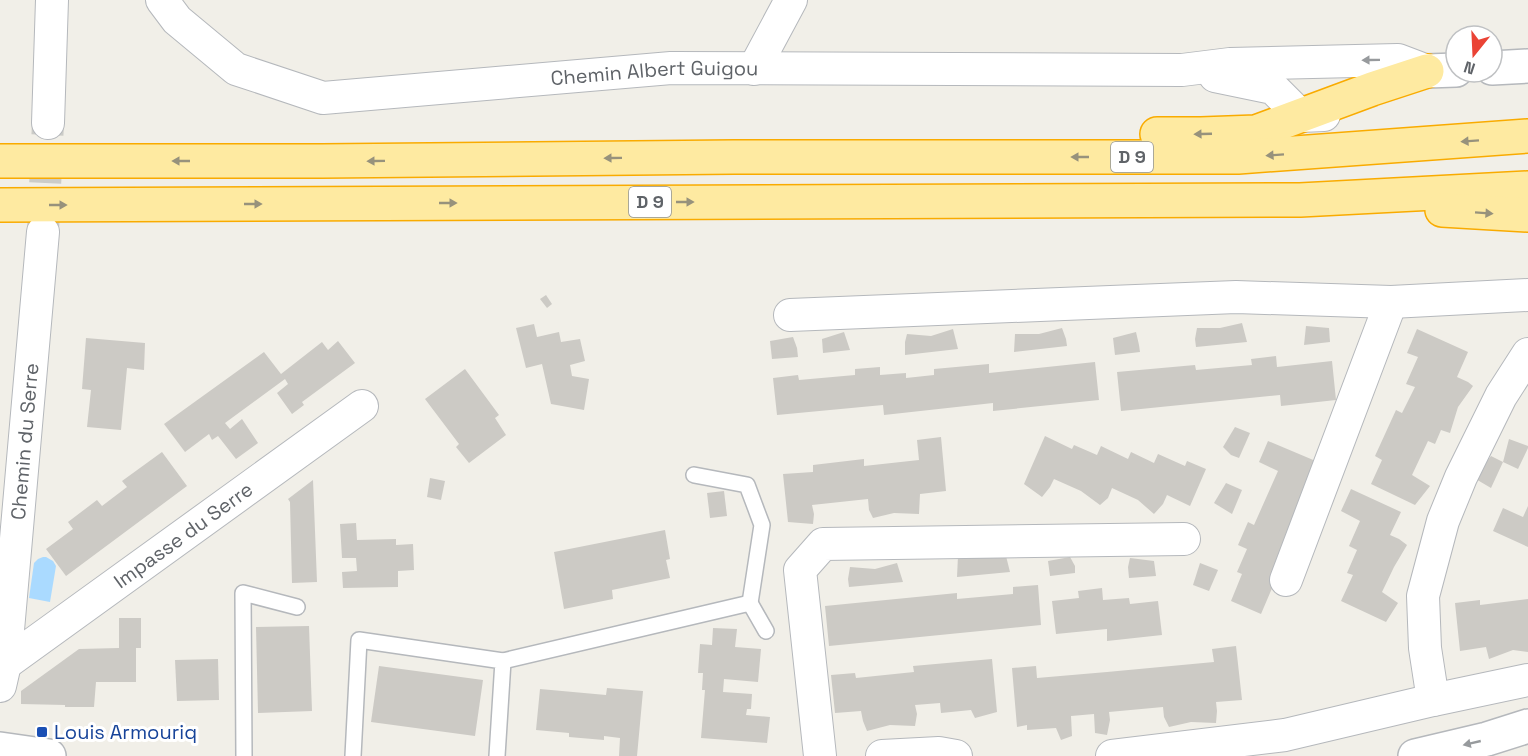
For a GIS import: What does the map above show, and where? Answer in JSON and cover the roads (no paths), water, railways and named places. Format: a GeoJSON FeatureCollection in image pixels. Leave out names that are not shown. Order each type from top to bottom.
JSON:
{"type":"FeatureCollection","features":[{"type":"Feature","properties":{"kind":"highway"},"geometry":{"type":"LineString","coordinates":[[734,157],[974,136],[1256,132],[1372,89],[1444,71]]}},
{"type":"Feature","properties":{"kind":"highway","name":"D 9"},"geometry":{"type":"LineString","coordinates":[[0,161],[1238,157],[1528,136]]}},
{"type":"Feature","properties":{"kind":"highway","name":"D 9"},"geometry":{"type":"LineString","coordinates":[[0,205],[1300,200],[1528,188]]}},
{"type":"Feature","properties":{"kind":"highway","name":"D 9"},"geometry":{"type":"LineString","coordinates":[[1300,200],[1528,215]]}},
{"type":"Feature","properties":{"kind":"street"},"geometry":{"type":"LineString","coordinates":[[48,123],[52,0]]}},
{"type":"Feature","properties":{"kind":"street","name":"Chemin Albert Guigou"},"geometry":{"type":"LineString","coordinates":[[162,0],[177,20],[236,69],[323,98],[671,68],[1182,70],[1230,64],[1398,60],[1444,71]]}},
{"type":"Feature","properties":{"kind":"street"},"geometry":{"type":"LineString","coordinates":[[754,69],[791,0]]}},
{"type":"Feature","properties":{"kind":"street"},"geometry":{"type":"LineString","coordinates":[[1504,67],[1528,66]]}},
{"type":"Feature","properties":{"kind":"street","name":"Chemin Albert Guigou"},"geometry":{"type":"LineString","coordinates":[[1182,70],[1273,88],[1301,116]]}},
{"type":"Feature","properties":{"kind":"street","name":"Chemin du Serre"},"geometry":{"type":"LineString","coordinates":[[3,675],[43,232]]}},
{"type":"Feature","properties":{"kind":"street"},"geometry":{"type":"LineString","coordinates":[[790,315],[1236,297],[1391,302],[1528,295]]}},
{"type":"Feature","properties":{"kind":"street"},"geometry":{"type":"LineString","coordinates":[[1286,580],[1391,302]]}},
{"type":"Feature","properties":{"kind":"street"},"geometry":{"type":"LineString","coordinates":[[1433,700],[1425,648],[1423,596],[1440,531],[1461,477],[1501,396],[1528,354]]}},
{"type":"Feature","properties":{"kind":"street","name":"Impasse du Serre"},"geometry":{"type":"LineString","coordinates":[[3,675],[362,406]]}},
{"type":"Feature","properties":{"kind":"street"},"geometry":{"type":"LineString","coordinates":[[820,756],[800,570],[823,544],[1184,539]]}},
{"type":"Feature","properties":{"kind":"street"},"geometry":{"type":"LineString","coordinates":[[1112,756],[1285,735],[1528,680]]}},
{"type":"Feature","properties":{"kind":"street"},"geometry":{"type":"LineString","coordinates":[[1430,754],[1488,740],[1528,726]]}},
{"type":"Feature","properties":{"kind":"street"},"geometry":{"type":"LineString","coordinates":[[0,748],[49,756]]}},
{"type":"Feature","properties":{"kind":"street"},"geometry":{"type":"LineString","coordinates":[[882,756],[939,753],[956,756]]}},
{"type":"Feature","properties":{"kind":"lane"},"geometry":{"type":"LineString","coordinates":[[694,475],[747,485],[762,525],[750,603],[766,631]]}},
{"type":"Feature","properties":{"kind":"lane"},"geometry":{"type":"LineString","coordinates":[[244,756],[243,593],[297,607]]}},
{"type":"Feature","properties":{"kind":"lane"},"geometry":{"type":"LineString","coordinates":[[352,756],[359,640],[503,661],[750,603]]}},
{"type":"Feature","properties":{"kind":"lane"},"geometry":{"type":"LineString","coordinates":[[497,756],[503,661]]}},
{"type":"Feature","properties":{"kind":"water"},"geometry":{"type":"Polygon","coordinates":[[[43,557],[53,561],[56,566],[50,602],[29,598],[34,563],[43,557]]]}},
{"type":"Feature","properties":{"kind":"tunnel"},"geometry":{"type":"LineString","coordinates":[[43,231],[48,123]]}},
{"type":"Feature","properties":{"kind":"place","name":"Louis Armouriq"},"geometry":{"type":"Point","coordinates":[42,732]}}]}
